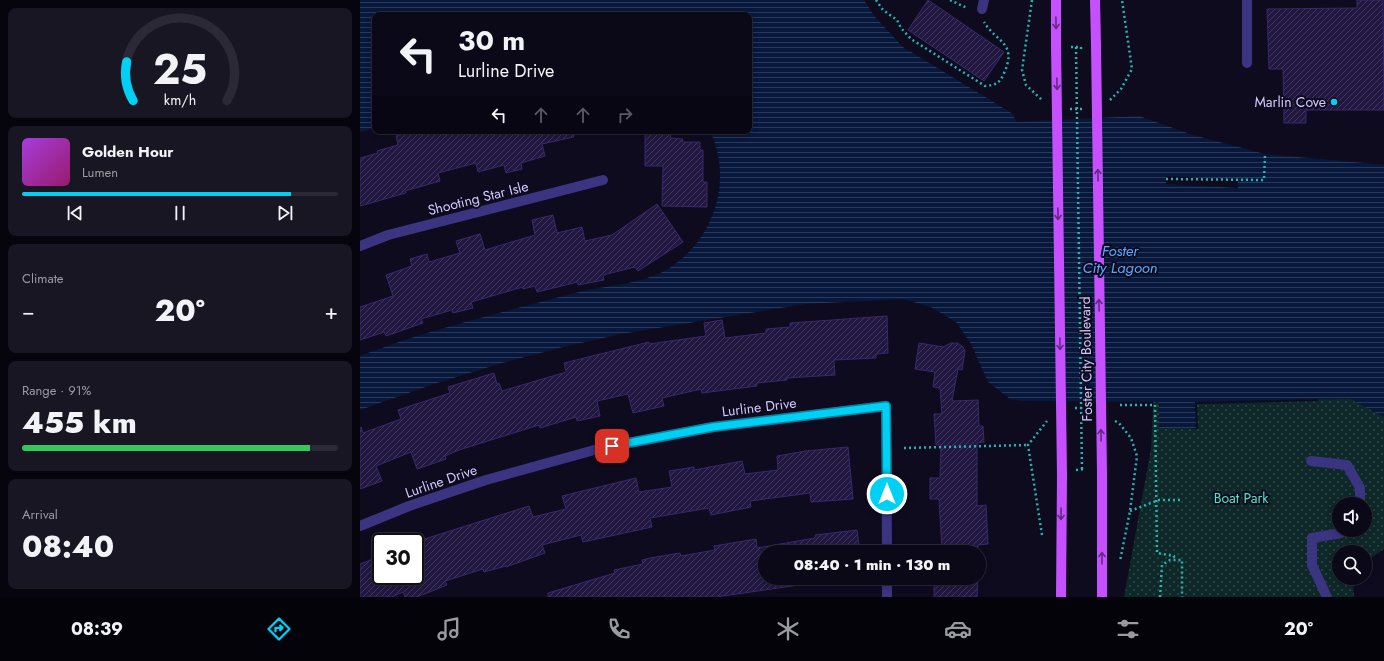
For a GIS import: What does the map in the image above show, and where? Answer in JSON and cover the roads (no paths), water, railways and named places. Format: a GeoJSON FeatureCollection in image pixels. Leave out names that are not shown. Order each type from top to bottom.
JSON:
{"type":"FeatureCollection","features":[{"type":"Feature","properties":{"kind":"main road","name":"Foster City Boulevard"},"geometry":{"type":"LineString","coordinates":[[1056,0],[1062,475],[1061,597]]}},
{"type":"Feature","properties":{"kind":"main road","name":"Foster City Boulevard"},"geometry":{"type":"LineString","coordinates":[[1094,0],[1096,45],[1102,474],[1102,597]]}},
{"type":"Feature","properties":{"kind":"street"},"geometry":{"type":"LineString","coordinates":[[1247,0],[1247,63]]}},
{"type":"Feature","properties":{"kind":"street","name":"Shooting Star Isle"},"geometry":{"type":"LineString","coordinates":[[360,246],[388,235],[603,180]]}},
{"type":"Feature","properties":{"kind":"street","name":"Lurline Drive"},"geometry":{"type":"LineString","coordinates":[[360,526],[409,506],[486,480],[598,449],[713,427],[886,406],[887,545]]}},
{"type":"Feature","properties":{"kind":"street"},"geometry":{"type":"LineString","coordinates":[[1311,461],[1347,465],[1360,488],[1360,497]]}},
{"type":"Feature","properties":{"kind":"street"},"geometry":{"type":"LineString","coordinates":[[1327,597],[1312,565],[1312,538],[1332,535]]}},
{"type":"Feature","properties":{"kind":"street"},"geometry":{"type":"LineString","coordinates":[[887,585],[887,597]]}},
{"type":"Feature","properties":{"kind":"water","name":"Foster City Lagoon"},"geometry":{"type":"Polygon","coordinates":[[[360,0],[864,0],[875,17],[903,47],[1013,114],[1016,122],[1139,116],[1193,135],[1265,154],[1384,165],[1384,417],[1350,399],[1196,402],[1196,429],[1159,428],[1159,402],[1022,401],[1010,399],[988,382],[971,344],[956,322],[931,307],[903,299],[805,304],[621,334],[502,363],[434,384],[360,410],[360,356],[417,336],[476,319],[587,290],[649,278],[671,267],[686,255],[699,240],[709,224],[716,206],[720,168],[717,149],[711,134],[752,134],[752,12],[372,12],[372,129],[360,132],[360,0]]]}},
{"type":"Feature","properties":{"kind":"place","name":"Marlin Cove"},"geometry":{"type":"Point","coordinates":[1334,102]}},
{"type":"Feature","properties":{"kind":"park label","name":"Boat Park"},"geometry":{"type":"Point","coordinates":[1241,498]}}]}
